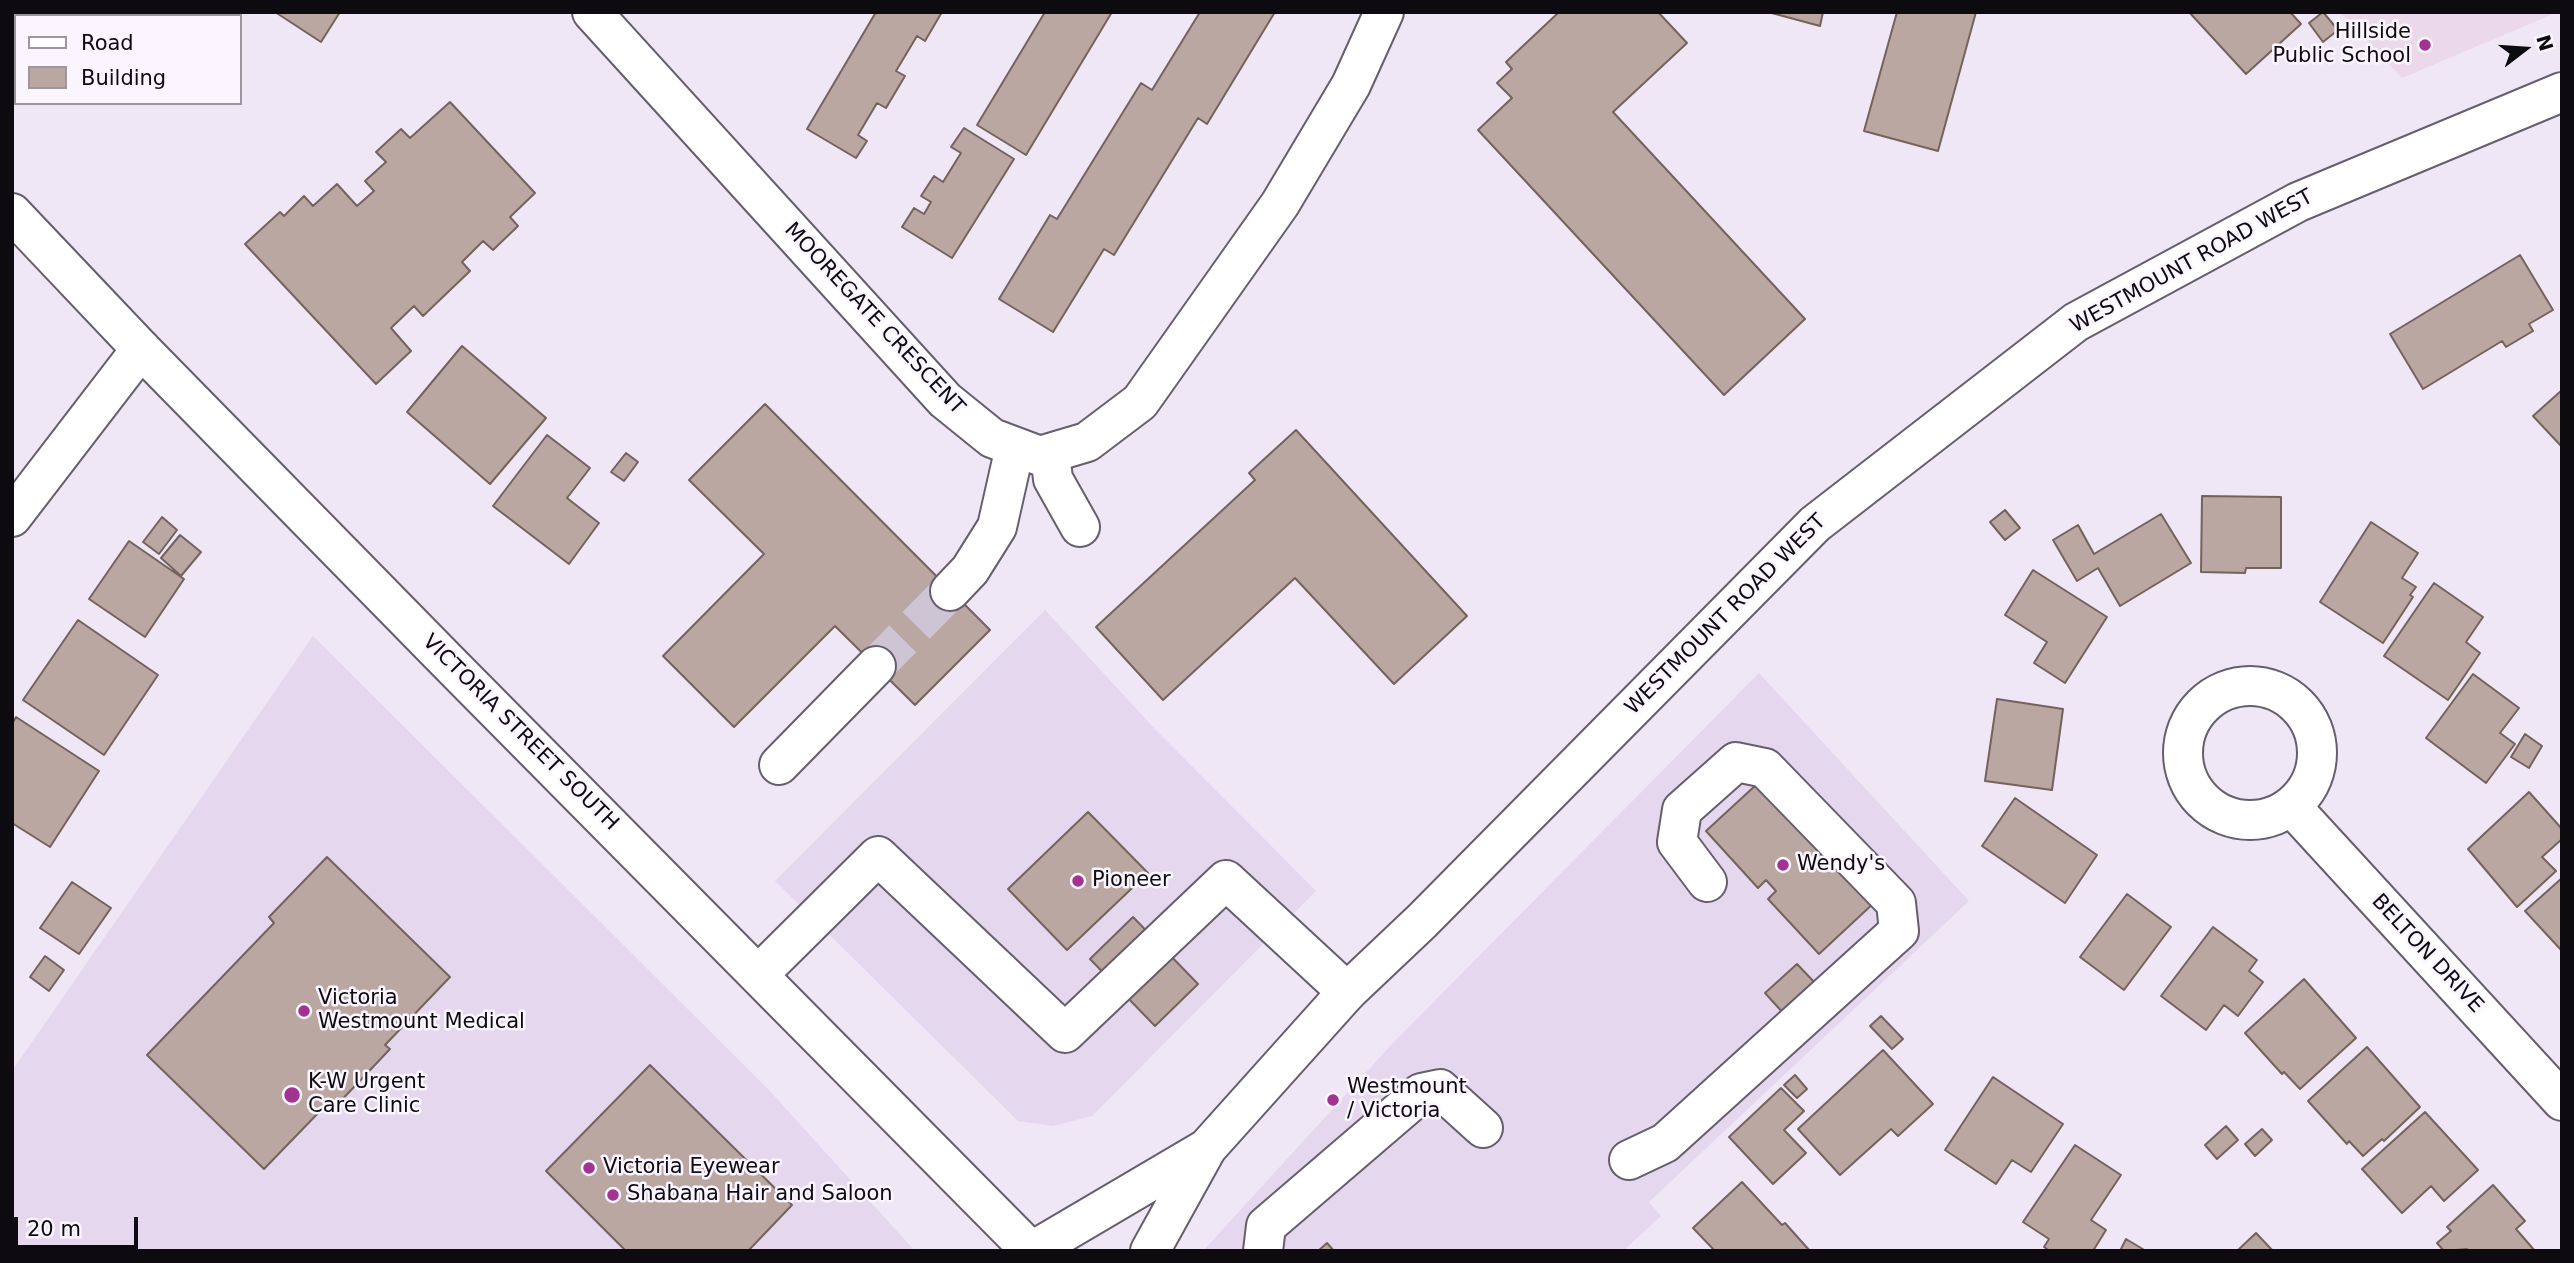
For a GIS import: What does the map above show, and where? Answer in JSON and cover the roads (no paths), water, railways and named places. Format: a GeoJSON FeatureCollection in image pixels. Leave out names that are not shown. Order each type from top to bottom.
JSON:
{"type":"FeatureCollection","features":[{"type":"Feature","properties":{"kind":"main road","name":"MOOREGATE CRESCENT"},"geometry":{"type":"LineString","coordinates":[[592,12],[945,400],[992,438],[1033,450]]}},
{"type":"Feature","properties":{"kind":"main road"},"geometry":{"type":"LineString","coordinates":[[1033,450],[1087,442],[1140,402],[1280,204],[1351,85],[1384,12]]}},
{"type":"Feature","properties":{"kind":"main road","name":"WESTMOUNT ROAD WEST"},"geometry":{"type":"LineString","coordinates":[[1150,1251],[1207,1148],[1347,992],[1422,921],[1815,524],[2076,322],[2298,202],[2562,92]]}},
{"type":"Feature","properties":{"kind":"main road","name":"VICTORIA STREET SOUTH"},"geometry":{"type":"LineString","coordinates":[[12,214],[448,662],[1032,1251]]}},
{"type":"Feature","properties":{"kind":"main road"},"geometry":{"type":"LineString","coordinates":[[12,517],[141,349]]}},
{"type":"Feature","properties":{"kind":"main road"},"geometry":{"type":"LineString","coordinates":[[1033,450],[1080,527]]}},
{"type":"Feature","properties":{"kind":"main road"},"geometry":{"type":"LineString","coordinates":[[950,590],[970,570],[997,527],[1033,450]]}},
{"type":"Feature","properties":{"kind":"main road"},"geometry":{"type":"LineString","coordinates":[[779,765],[876,666]]}},
{"type":"Feature","properties":{"kind":"main road"},"geometry":{"type":"LineString","coordinates":[[1629,1160],[1665,1143],[1899,931],[1896,904],[1765,768],[1736,762],[1682,810],[1677,842],[1707,882]]}},
{"type":"Feature","properties":{"kind":"main road","name":"BELTON DRIVE"},"geometry":{"type":"LineString","coordinates":[[2292,807],[2562,1101]]}},
{"type":"Feature","properties":{"kind":"main road"},"geometry":{"type":"LineString","coordinates":[[759,974],[877,856],[1065,1033],[1226,880],[1347,992]]}},
{"type":"Feature","properties":{"kind":"main road"},"geometry":{"type":"LineString","coordinates":[[1264,1251],[1266,1226],[1421,1093],[1440,1089],[1483,1128]]}},
{"type":"Feature","properties":{"kind":"main road","name":"WESTMOUNT ROAD WEST"},"geometry":{"type":"LineString","coordinates":[[1032,1251],[1207,1148]]}},
{"type":"Feature","properties":{"kind":"tunnel"},"geometry":{"type":"LineString","coordinates":[[876,666],[950,591]]}},
{"type":"Feature","properties":{"kind":"place","name":"Hillside Public School"},"geometry":{"type":"Point","coordinates":[2425,45]}},
{"type":"Feature","properties":{"kind":"place","name":"Wendy's"},"geometry":{"type":"Point","coordinates":[1783,865]}},
{"type":"Feature","properties":{"kind":"place","name":"Pioneer"},"geometry":{"type":"Point","coordinates":[1078,881]}},
{"type":"Feature","properties":{"kind":"place","name":"Victoria Westmount Medical"},"geometry":{"type":"Point","coordinates":[304,1011]}},
{"type":"Feature","properties":{"kind":"place","name":"K-W Urgent Care Clinic"},"geometry":{"type":"Point","coordinates":[292,1095]}},
{"type":"Feature","properties":{"kind":"place","name":"Westmount / Victoria"},"geometry":{"type":"Point","coordinates":[1333,1100]}},
{"type":"Feature","properties":{"kind":"place","name":"Victoria Eyewear"},"geometry":{"type":"Point","coordinates":[589,1168]}},
{"type":"Feature","properties":{"kind":"place","name":"Shabana Hair and Saloon"},"geometry":{"type":"Point","coordinates":[613,1195]}}]}
